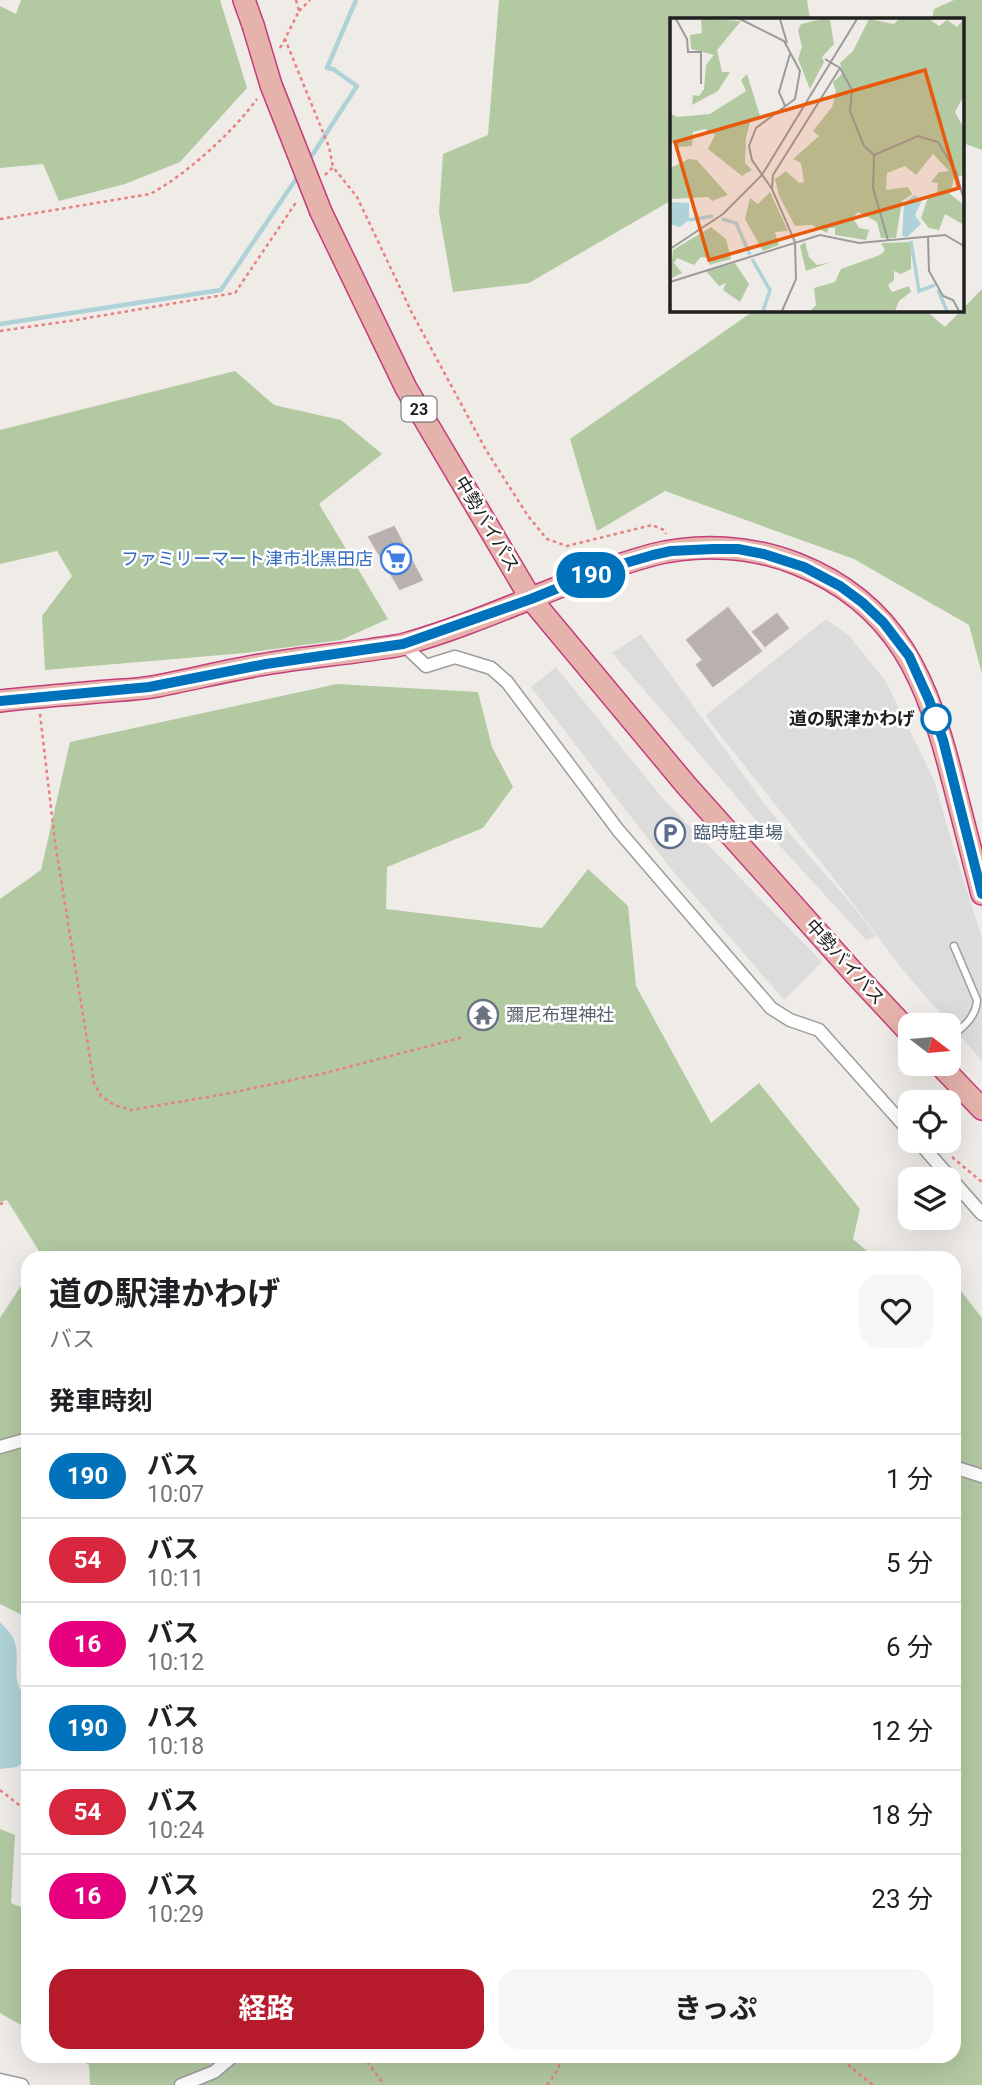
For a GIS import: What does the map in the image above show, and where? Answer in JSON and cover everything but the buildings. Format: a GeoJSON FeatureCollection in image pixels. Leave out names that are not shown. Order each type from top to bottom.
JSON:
{"type":"FeatureCollection","features":[{"type":"Feature","properties":{"kind":"highway","name":"中勢バイパス"},"geometry":{"type":"LineString","coordinates":[[244,0],[271,85],[321,212],[406,388],[531,599],[686,785],[898,1020]]}},
{"type":"Feature","properties":{"kind":"highway"},"geometry":{"type":"LineString","coordinates":[[0,701],[149,687],[266,664],[403,644],[531,599],[605,569],[671,551],[738,549],[785,559],[840,586],[883,622],[909,656],[943,740],[982,894]]}},
{"type":"Feature","properties":{"kind":"highway"},"geometry":{"type":"LineString","coordinates":[[950,1076],[982,1109]]}},
{"type":"Feature","properties":{"kind":"street"},"geometry":{"type":"LineString","coordinates":[[403,644],[426,666],[455,657],[491,668],[507,682],[618,830],[771,1008],[790,1020],[819,1030],[898,1119]]}},
{"type":"Feature","properties":{"kind":"street"},"geometry":{"type":"LineString","coordinates":[[929,1153],[982,1214]]}},
{"type":"Feature","properties":{"kind":"street"},"geometry":{"type":"LineString","coordinates":[[0,1447],[21,1441]]}},
{"type":"Feature","properties":{"kind":"street"},"geometry":{"type":"LineString","coordinates":[[961,1469],[982,1476]]}},
{"type":"Feature","properties":{"kind":"street"},"geometry":{"type":"LineString","coordinates":[[181,2085],[214,2072],[225,2063]]}},
{"type":"Feature","properties":{"kind":"street"},"geometry":{"type":"LineString","coordinates":[[0,2080],[22,2085]]}},
{"type":"Feature","properties":{"kind":"lane"},"geometry":{"type":"LineString","coordinates":[[954,946],[977,1000],[973,1017],[961,1028]]}},
{"type":"Feature","properties":{"kind":"path"},"geometry":{"type":"LineString","coordinates":[[296,0],[299,10]]}},
{"type":"Feature","properties":{"kind":"path"},"geometry":{"type":"LineString","coordinates":[[279,51],[299,10],[310,0]]}},
{"type":"Feature","properties":{"kind":"path"},"geometry":{"type":"LineString","coordinates":[[285,39],[329,147],[333,167],[357,197],[412,313],[486,450],[528,516],[547,539],[567,546],[652,525],[664,530],[671,551]]}},
{"type":"Feature","properties":{"kind":"path"},"geometry":{"type":"LineString","coordinates":[[0,219],[150,194],[202,156],[256,101],[261,88]]}},
{"type":"Feature","properties":{"kind":"path"},"geometry":{"type":"LineString","coordinates":[[324,176],[333,167]]}},
{"type":"Feature","properties":{"kind":"path"},"geometry":{"type":"LineString","coordinates":[[0,331],[235,293],[297,202]]}},
{"type":"Feature","properties":{"kind":"path"},"geometry":{"type":"LineString","coordinates":[[38,697],[55,842],[94,1083],[101,1096],[114,1105],[131,1110],[321,1074],[464,1037]]}},
{"type":"Feature","properties":{"kind":"path"},"geometry":{"type":"LineString","coordinates":[[953,1157],[982,1182]]}},
{"type":"Feature","properties":{"kind":"path"},"geometry":{"type":"LineString","coordinates":[[0,1790],[21,1806]]}},
{"type":"Feature","properties":{"kind":"path"},"geometry":{"type":"LineString","coordinates":[[368,2063],[384,2085]]}},
{"type":"Feature","properties":{"kind":"path"},"geometry":{"type":"LineString","coordinates":[[547,2085],[560,2063]]}},
{"type":"Feature","properties":{"kind":"path"},"geometry":{"type":"LineString","coordinates":[[846,2063],[873,2085]]}},
{"type":"Feature","properties":{"kind":"green space"},"geometry":{"type":"Polygon","coordinates":[[[21,0],[220,0],[247,88],[180,162],[125,184],[59,201],[43,164],[0,168],[0,6],[16,14],[21,0]]]}},
{"type":"Feature","properties":{"kind":"green space"},"geometry":{"type":"Polygon","coordinates":[[[499,0],[807,0],[810,18],[670,18],[670,201],[529,283],[453,292],[439,212],[443,154],[488,135],[499,0]]]}},
{"type":"Feature","properties":{"kind":"green space"},"geometry":{"type":"Polygon","coordinates":[[[954,0],[982,0],[982,150],[964,143],[964,18],[932,18],[934,9],[954,0]]]}},
{"type":"Feature","properties":{"kind":"green space"},"geometry":{"type":"Polygon","coordinates":[[[982,289],[982,674],[969,625],[854,559],[665,491],[597,531],[570,439],[752,312],[927,312],[945,327],[960,312],[964,312],[964,307],[982,289]]]}},
{"type":"Feature","properties":{"kind":"green space"},"geometry":{"type":"Polygon","coordinates":[[[235,371],[274,405],[341,420],[382,454],[319,504],[388,619],[341,640],[245,653],[45,670],[42,616],[72,576],[57,551],[0,564],[0,430],[235,371]]]}},
{"type":"Feature","properties":{"kind":"green space"},"geometry":{"type":"Polygon","coordinates":[[[337,684],[478,692],[492,747],[513,787],[483,828],[387,867],[386,909],[542,928],[588,869],[628,906],[636,986],[711,1123],[759,1083],[860,1209],[853,1239],[867,1251],[39,1251],[7,1200],[0,1202],[0,899],[41,870],[70,742],[337,684]]]}},
{"type":"Feature","properties":{"kind":"green space"},"geometry":{"type":"Polygon","coordinates":[[[21,1286],[21,1614],[0,1604],[0,1318],[21,1286]]]}},
{"type":"Feature","properties":{"kind":"green space"},"geometry":{"type":"Polygon","coordinates":[[[961,1291],[982,1318],[982,2085],[90,2085],[89,2065],[86,2063],[961,2063],[961,1291]]]}},
{"type":"Feature","properties":{"kind":"green space"},"geometry":{"type":"Polygon","coordinates":[[[0,1829],[15,1835],[11,1903],[21,1907],[21,2025],[0,2013],[0,1829]]]}},
{"type":"Feature","properties":{"kind":"shaded area"},"geometry":{"type":"Polygon","coordinates":[[[826,619],[849,636],[885,680],[934,780],[982,938],[982,1061],[961,1037],[961,1013],[940,1013],[901,968],[706,715],[826,619]]]}},
{"type":"Feature","properties":{"kind":"shaded area","name":"臨時駐車場"},"geometry":{"type":"Polygon","coordinates":[[[641,634],[769,810],[876,936],[866,940],[759,823],[612,653],[641,634]]]}},
{"type":"Feature","properties":{"kind":"shaded area","name":"臨時駐車場"},"geometry":{"type":"Polygon","coordinates":[[[556,667],[664,800],[822,962],[784,1000],[668,865],[531,687],[556,667]]]}},
{"type":"Feature","properties":{"kind":"water"},"geometry":{"type":"Polygon","coordinates":[[[0,1622],[10,1633],[16,1648],[17,1678],[21,1690],[21,1764],[0,1769],[0,1622]]]}},
{"type":"Feature","properties":{"kind":"waterway"},"geometry":{"type":"LineString","coordinates":[[309,160],[357,86],[333,69],[327,68],[356,0]]}},
{"type":"Feature","properties":{"kind":"waterway"},"geometry":{"type":"LineString","coordinates":[[0,324],[221,290],[298,176]]}},
{"type":"Feature","properties":{"kind":"bus line","name":"190"},"geometry":{"type":"LineString","coordinates":[[0,701],[149,687],[266,664],[403,644],[531,599],[605,569],[671,551],[738,549],[764,554],[785,559],[840,586],[883,622],[909,656],[943,740],[982,894]]}},
{"type":"Feature","properties":{"kind":"place","name":"ファミリーマート津市北黒田店"},"geometry":{"type":"Point","coordinates":[396,559]}},
{"type":"Feature","properties":{"kind":"place","name":"道の駅津かわげ"},"geometry":{"type":"Point","coordinates":[936,719]}},
{"type":"Feature","properties":{"kind":"place","name":"臨時駐車場"},"geometry":{"type":"Point","coordinates":[670,833]}},
{"type":"Feature","properties":{"kind":"place","name":"彌尼布理神社"},"geometry":{"type":"Point","coordinates":[483,1015]}}]}
